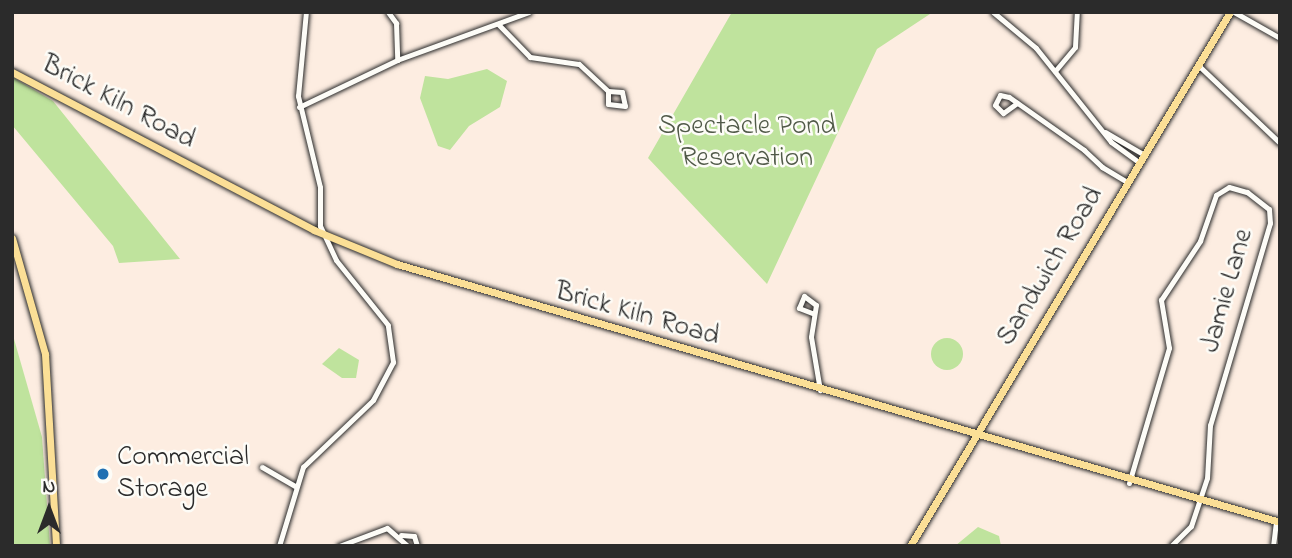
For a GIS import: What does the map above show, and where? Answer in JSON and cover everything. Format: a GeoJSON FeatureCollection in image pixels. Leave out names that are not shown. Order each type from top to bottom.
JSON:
{"type":"FeatureCollection","features":[{"type":"Feature","properties":{"kind":"main road","name":"Sandwich Road"},"geometry":{"type":"LineString","coordinates":[[910,546],[973,435],[1232,12]]}},
{"type":"Feature","properties":{"kind":"main road","name":"Brick Kiln Road"},"geometry":{"type":"LineString","coordinates":[[12,72],[322,234],[446,280],[1129,483],[1278,522]]}},
{"type":"Feature","properties":{"kind":"main road"},"geometry":{"type":"LineString","coordinates":[[12,238],[45,354],[56,546]]}},
{"type":"Feature","properties":{"kind":"street"},"geometry":{"type":"LineString","coordinates":[[279,546],[295,486],[312,455],[373,400],[393,362],[388,325],[322,234],[320,187],[299,107],[306,12]]}},
{"type":"Feature","properties":{"kind":"street"},"geometry":{"type":"LineString","coordinates":[[388,12],[396,23],[397,60]]}},
{"type":"Feature","properties":{"kind":"street"},"geometry":{"type":"LineString","coordinates":[[299,107],[397,60],[529,12]]}},
{"type":"Feature","properties":{"kind":"street"},"geometry":{"type":"LineString","coordinates":[[993,12],[1024,34],[1105,132],[1141,158]]}},
{"type":"Feature","properties":{"kind":"street"},"geometry":{"type":"LineString","coordinates":[[1055,71],[1075,47],[1077,12]]}},
{"type":"Feature","properties":{"kind":"street"},"geometry":{"type":"LineString","coordinates":[[1232,12],[1280,38]]}},
{"type":"Feature","properties":{"kind":"street"},"geometry":{"type":"LineString","coordinates":[[498,24],[530,57],[579,64],[608,91]]}},
{"type":"Feature","properties":{"kind":"street"},"geometry":{"type":"LineString","coordinates":[[1198,65],[1280,143]]}},
{"type":"Feature","properties":{"kind":"street"},"geometry":{"type":"LineString","coordinates":[[1017,103],[1127,182]]}},
{"type":"Feature","properties":{"kind":"street","name":"Jamie Lane"},"geometry":{"type":"LineString","coordinates":[[1129,483],[1169,348],[1161,300],[1200,242],[1213,199],[1224,188],[1238,188],[1258,197],[1271,216],[1210,425],[1210,467],[1200,502]]}},
{"type":"Feature","properties":{"kind":"street"},"geometry":{"type":"LineString","coordinates":[[812,313],[820,390]]}},
{"type":"Feature","properties":{"kind":"street"},"geometry":{"type":"LineString","coordinates":[[262,467],[295,486]]}},
{"type":"Feature","properties":{"kind":"street"},"geometry":{"type":"LineString","coordinates":[[1171,546],[1191,526],[1200,502]]}},
{"type":"Feature","properties":{"kind":"street"},"geometry":{"type":"LineString","coordinates":[[1273,546],[1278,522]]}},
{"type":"Feature","properties":{"kind":"street"},"geometry":{"type":"LineString","coordinates":[[339,546],[383,528],[401,535],[414,536],[417,546]]}},
{"type":"Feature","properties":{"kind":"street"},"geometry":{"type":"LineString","coordinates":[[401,535],[408,546]]}},
{"type":"Feature","properties":{"kind":"green space","name":"Spectacle Pond Reservation"},"geometry":{"type":"Polygon","coordinates":[[[732,12],[933,12],[877,49],[767,284],[648,158],[732,12]]]}},
{"type":"Feature","properties":{"kind":"green space"},"geometry":{"type":"Polygon","coordinates":[[[487,69],[507,81],[500,107],[469,126],[450,150],[438,146],[420,98],[425,76],[448,79],[487,69]]]}},
{"type":"Feature","properties":{"kind":"green space"},"geometry":{"type":"Polygon","coordinates":[[[12,77],[53,101],[180,259],[119,263],[113,246],[12,125],[12,77]]]}},
{"type":"Feature","properties":{"kind":"green space"},"geometry":{"type":"Polygon","coordinates":[[[12,332],[42,437],[50,546],[12,546],[12,332]]]}},
{"type":"Feature","properties":{"kind":"green space"},"geometry":{"type":"Polygon","coordinates":[[[947,338],[959,342],[963,354],[959,366],[947,370],[935,366],[931,354],[935,342],[947,338]]]}},
{"type":"Feature","properties":{"kind":"green space"},"geometry":{"type":"Polygon","coordinates":[[[339,348],[359,360],[356,378],[342,378],[322,364],[339,348]]]}},
{"type":"Feature","properties":{"kind":"green space"},"geometry":{"type":"Polygon","coordinates":[[[978,527],[999,536],[1001,546],[955,546],[978,527]]]}},
{"type":"Feature","properties":{"kind":"place","name":"Commercial Storage"},"geometry":{"type":"Point","coordinates":[103,474]}}]}
